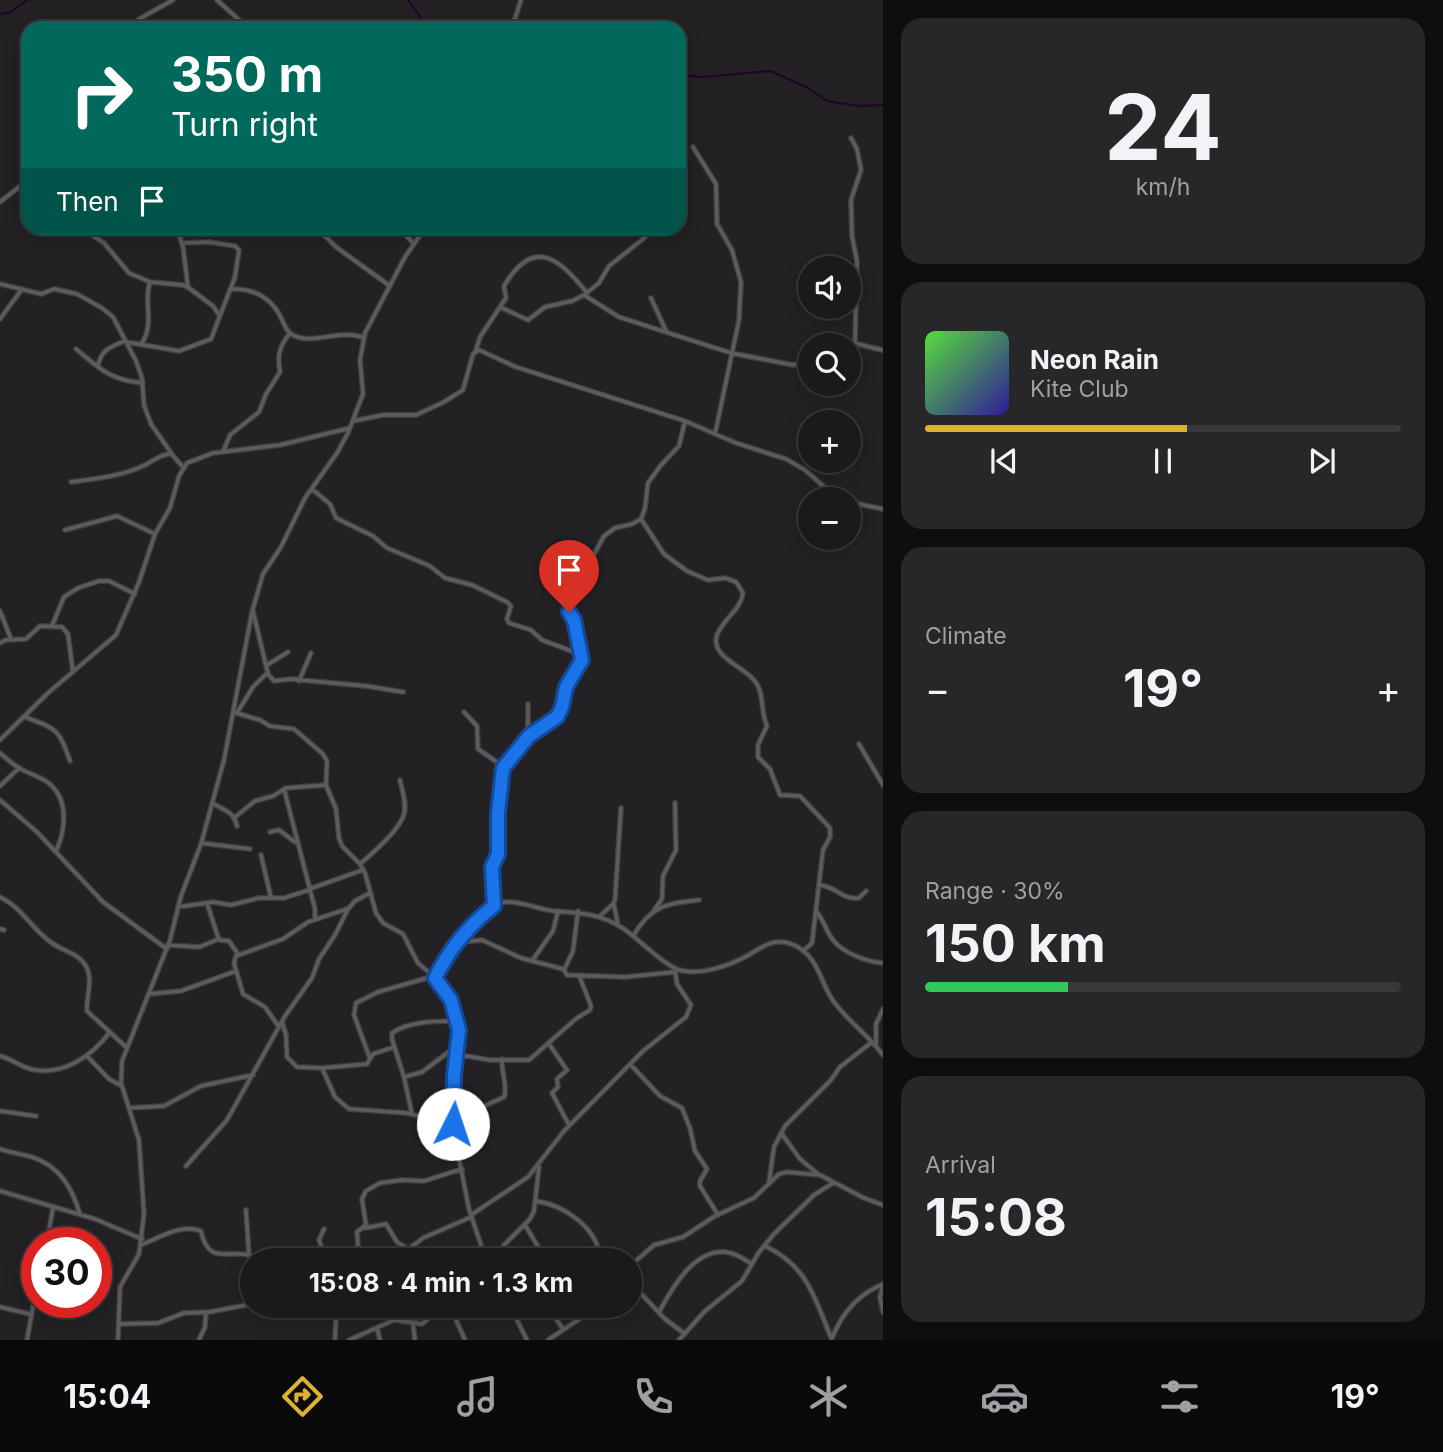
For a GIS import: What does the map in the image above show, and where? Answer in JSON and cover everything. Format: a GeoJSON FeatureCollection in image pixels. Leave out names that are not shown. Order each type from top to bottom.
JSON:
{"type":"FeatureCollection","features":[{"type":"Feature","properties":{"kind":"street"},"geometry":{"type":"LineString","coordinates":[[137,21],[173,0]]}},
{"type":"Feature","properties":{"kind":"street"},"geometry":{"type":"LineString","coordinates":[[217,0],[240,21]]}},
{"type":"Feature","properties":{"kind":"street"},"geometry":{"type":"LineString","coordinates":[[514,21],[521,0]]}},
{"type":"Feature","properties":{"kind":"street"},"geometry":{"type":"LineString","coordinates":[[851,138],[860,157],[861,170],[851,200],[852,236],[857,261],[855,333]]}},
{"type":"Feature","properties":{"kind":"street"},"geometry":{"type":"LineString","coordinates":[[693,147],[716,184],[717,224],[732,250],[740,275],[740,307],[715,434]]}},
{"type":"Feature","properties":{"kind":"street"},"geometry":{"type":"LineString","coordinates":[[0,202],[21,186]]}},
{"type":"Feature","properties":{"kind":"street"},"geometry":{"type":"LineString","coordinates":[[92,235],[104,243],[129,273],[150,282],[188,287],[213,306],[220,316]]}},
{"type":"Feature","properties":{"kind":"street"},"geometry":{"type":"LineString","coordinates":[[179,235],[188,287]]}},
{"type":"Feature","properties":{"kind":"street"},"geometry":{"type":"LineString","coordinates":[[324,235],[336,247],[390,286]]}},
{"type":"Feature","properties":{"kind":"street"},"geometry":{"type":"LineString","coordinates":[[405,235],[413,243]]}},
{"type":"Feature","properties":{"kind":"street"},"geometry":{"type":"LineString","coordinates":[[118,1340],[120,1287],[139,1254],[144,1214],[139,1140],[122,1086],[121,1071],[126,1048],[167,947],[201,843],[235,713],[253,610],[263,575],[278,553],[297,513],[337,453],[350,428],[363,394],[360,360],[364,338],[371,319],[419,235]]}},
{"type":"Feature","properties":{"kind":"street"},"geometry":{"type":"LineString","coordinates":[[500,307],[527,320],[545,307],[572,301],[599,282],[609,266],[647,235]]}},
{"type":"Feature","properties":{"kind":"street"},"geometry":{"type":"LineString","coordinates":[[97,367],[100,356],[106,349],[126,342],[185,351],[211,339],[235,277],[239,250],[232,245],[209,242],[182,243]]}},
{"type":"Feature","properties":{"kind":"street"},"geometry":{"type":"LineString","coordinates":[[353,421],[383,415],[423,414],[463,390],[480,337],[506,298],[504,286],[526,259],[531,257],[550,258],[569,272],[585,294],[619,317],[731,353],[798,364]]}},
{"type":"Feature","properties":{"kind":"street"},"geometry":{"type":"LineString","coordinates":[[142,343],[149,328],[150,311],[146,295],[150,282]]}},
{"type":"Feature","properties":{"kind":"street"},"geometry":{"type":"LineString","coordinates":[[0,284],[41,294],[54,289],[77,294],[113,317],[136,361],[143,383],[147,415],[183,467]]}},
{"type":"Feature","properties":{"kind":"street"},"geometry":{"type":"LineString","coordinates":[[0,319],[22,289]]}},
{"type":"Feature","properties":{"kind":"street"},"geometry":{"type":"LineString","coordinates":[[231,289],[245,289],[266,298],[290,333],[302,338],[350,333],[364,338]]}},
{"type":"Feature","properties":{"kind":"street"},"geometry":{"type":"LineString","coordinates":[[651,298],[666,331]]}},
{"type":"Feature","properties":{"kind":"street"},"geometry":{"type":"LineString","coordinates":[[223,452],[230,435],[261,409],[266,394],[280,372],[279,348],[290,333]]}},
{"type":"Feature","properties":{"kind":"street"},"geometry":{"type":"LineString","coordinates":[[861,345],[883,350]]}},
{"type":"Feature","properties":{"kind":"street"},"geometry":{"type":"LineString","coordinates":[[76,349],[106,374],[124,381],[143,383]]}},
{"type":"Feature","properties":{"kind":"street"},"geometry":{"type":"LineString","coordinates":[[476,350],[482,350],[520,369],[685,421],[736,443],[786,459],[806,470],[825,487]]}},
{"type":"Feature","properties":{"kind":"street"},"geometry":{"type":"LineString","coordinates":[[494,906],[492,867],[498,854],[500,776],[504,766],[528,736],[557,717],[566,687],[580,665],[582,655],[574,620],[567,608],[568,602],[604,536],[615,528],[641,519],[648,483],[679,446],[685,421]]}},
{"type":"Feature","properties":{"kind":"street"},"geometry":{"type":"LineString","coordinates":[[0,740],[116,635],[135,594],[155,534],[170,508],[183,467],[190,460],[213,453],[297,442],[350,428]]}},
{"type":"Feature","properties":{"kind":"street"},"geometry":{"type":"LineString","coordinates":[[71,482],[115,475],[145,465],[157,456],[171,453]]}},
{"type":"Feature","properties":{"kind":"street"},"geometry":{"type":"LineString","coordinates":[[312,489],[330,504],[336,518],[373,537],[387,548],[430,566],[445,578],[472,585],[507,602],[511,606],[507,619],[509,622],[531,630],[542,640],[582,655]]}},
{"type":"Feature","properties":{"kind":"street"},"geometry":{"type":"LineString","coordinates":[[861,504],[883,509]]}},
{"type":"Feature","properties":{"kind":"street"},"geometry":{"type":"LineString","coordinates":[[65,530],[117,516],[155,534]]}},
{"type":"Feature","properties":{"kind":"street"},"geometry":{"type":"LineString","coordinates":[[641,519],[668,558],[695,576],[708,580],[725,578],[736,582],[743,593],[741,602],[722,626],[716,638],[716,646],[722,654],[753,678],[760,688],[762,712],[767,726],[757,754],[761,762],[770,769],[779,793],[783,797],[800,796],[830,828],[830,837],[823,850],[811,943],[803,951]]}},
{"type":"Feature","properties":{"kind":"street"},"geometry":{"type":"LineString","coordinates":[[52,626],[64,597],[78,588],[99,581],[109,581],[135,594]]}},
{"type":"Feature","properties":{"kind":"street"},"geometry":{"type":"LineString","coordinates":[[253,610],[268,672],[274,681],[290,679],[403,692]]}},
{"type":"Feature","properties":{"kind":"street"},"geometry":{"type":"LineString","coordinates":[[0,611],[11,639]]}},
{"type":"Feature","properties":{"kind":"street"},"geometry":{"type":"LineString","coordinates":[[0,643],[11,639],[26,639],[38,627],[62,627],[68,634],[73,672]]}},
{"type":"Feature","properties":{"kind":"street"},"geometry":{"type":"LineString","coordinates":[[267,665],[288,652]]}},
{"type":"Feature","properties":{"kind":"street"},"geometry":{"type":"LineString","coordinates":[[299,681],[311,653]]}},
{"type":"Feature","properties":{"kind":"street"},"geometry":{"type":"LineString","coordinates":[[235,713],[253,687],[268,672]]}},
{"type":"Feature","properties":{"kind":"street"},"geometry":{"type":"LineString","coordinates":[[527,704],[528,736]]}},
{"type":"Feature","properties":{"kind":"street"},"geometry":{"type":"LineString","coordinates":[[464,712],[477,726],[477,745],[481,753],[504,766]]}},
{"type":"Feature","properties":{"kind":"street"},"geometry":{"type":"LineString","coordinates":[[235,713],[260,720],[270,726],[294,729],[323,754],[327,761],[326,785],[336,809],[342,846],[360,864],[376,913],[383,923],[403,934],[423,970],[435,977],[451,1000],[458,1021],[453,1125],[471,1216],[482,1248]]}},
{"type":"Feature","properties":{"kind":"street"},"geometry":{"type":"LineString","coordinates":[[25,717],[52,728],[59,734],[65,743],[70,761]]}},
{"type":"Feature","properties":{"kind":"street"},"geometry":{"type":"LineString","coordinates":[[859,744],[883,785]]}},
{"type":"Feature","properties":{"kind":"street"},"geometry":{"type":"LineString","coordinates":[[0,753],[19,768],[55,789],[63,811],[64,823],[62,839],[56,851]]}},
{"type":"Feature","properties":{"kind":"street"},"geometry":{"type":"LineString","coordinates":[[0,786],[19,768]]}},
{"type":"Feature","properties":{"kind":"street"},"geometry":{"type":"LineString","coordinates":[[360,864],[389,836],[403,816],[405,806],[400,780]]}},
{"type":"Feature","properties":{"kind":"street"},"geometry":{"type":"LineString","coordinates":[[235,817],[255,801],[274,796],[284,789],[326,785]]}},
{"type":"Feature","properties":{"kind":"street"},"geometry":{"type":"LineString","coordinates":[[284,789],[315,919]]}},
{"type":"Feature","properties":{"kind":"street"},"geometry":{"type":"LineString","coordinates":[[0,800],[56,851],[103,902],[167,947],[199,947],[219,939],[229,941],[238,955]]}},
{"type":"Feature","properties":{"kind":"street"},"geometry":{"type":"LineString","coordinates":[[212,803],[235,817],[237,826]]}},
{"type":"Feature","properties":{"kind":"street"},"geometry":{"type":"LineString","coordinates":[[634,936],[662,899],[663,876],[676,850],[675,803]]}},
{"type":"Feature","properties":{"kind":"street"},"geometry":{"type":"LineString","coordinates":[[618,925],[614,903],[621,808]]}},
{"type":"Feature","properties":{"kind":"street"},"geometry":{"type":"LineString","coordinates":[[270,832],[279,830],[296,842]]}},
{"type":"Feature","properties":{"kind":"street"},"geometry":{"type":"LineString","coordinates":[[201,843],[250,849]]}},
{"type":"Feature","properties":{"kind":"street"},"geometry":{"type":"LineString","coordinates":[[261,855],[271,898]]}},
{"type":"Feature","properties":{"kind":"street"},"geometry":{"type":"LineString","coordinates":[[178,907],[207,903],[231,905],[259,898],[284,898],[363,870]]}},
{"type":"Feature","properties":{"kind":"street"},"geometry":{"type":"LineString","coordinates":[[819,886],[833,888],[848,899],[859,898],[866,891]]}},
{"type":"Feature","properties":{"kind":"street"},"geometry":{"type":"LineString","coordinates":[[186,1166],[227,1119],[281,1024],[312,978],[319,959],[348,909],[370,892]]}},
{"type":"Feature","properties":{"kind":"street"},"geometry":{"type":"LineString","coordinates":[[0,897],[20,909],[50,942],[83,961],[89,974],[87,1011],[126,1048]]}},
{"type":"Feature","properties":{"kind":"street"},"geometry":{"type":"LineString","coordinates":[[654,910],[674,902],[699,900]]}},
{"type":"Feature","properties":{"kind":"street"},"geometry":{"type":"LineString","coordinates":[[370,1058],[354,1015],[356,1003],[379,992],[435,977],[475,921],[494,906],[505,902],[558,911],[578,911],[600,916],[618,925],[675,971],[677,984],[691,1005],[689,1013],[630,1064],[569,1125],[520,1184],[471,1216],[409,1248]]}},
{"type":"Feature","properties":{"kind":"street"},"geometry":{"type":"LineString","coordinates":[[207,903],[219,939]]}},
{"type":"Feature","properties":{"kind":"street"},"geometry":{"type":"LineString","coordinates":[[600,916],[614,903]]}},
{"type":"Feature","properties":{"kind":"street"},"geometry":{"type":"LineString","coordinates":[[348,909],[315,919],[283,939],[238,955],[235,958],[236,971],[243,994],[265,1007],[281,1024],[286,1035],[287,1058],[297,1067],[367,1064],[370,1058],[379,1052],[394,1047]]}},
{"type":"Feature","properties":{"kind":"street"},"geometry":{"type":"LineString","coordinates":[[532,961],[553,931],[558,911]]}},
{"type":"Feature","properties":{"kind":"street"},"geometry":{"type":"LineString","coordinates":[[564,969],[573,950],[578,911]]}},
{"type":"Feature","properties":{"kind":"street"},"geometry":{"type":"LineString","coordinates":[[816,911],[833,940],[840,946],[865,960],[883,963]]}},
{"type":"Feature","properties":{"kind":"street"},"geometry":{"type":"LineString","coordinates":[[458,942],[482,940],[532,961],[564,969],[567,975],[625,977],[675,971],[693,972],[724,966],[766,943],[776,941],[790,944],[815,962],[831,997],[848,1021],[883,1055]]}},
{"type":"Feature","properties":{"kind":"street"},"geometry":{"type":"LineString","coordinates":[[149,994],[181,991],[236,971]]}},
{"type":"Feature","properties":{"kind":"street"},"geometry":{"type":"LineString","coordinates":[[456,1058],[467,1056],[489,1060],[529,1060],[591,1008],[579,975]]}},
{"type":"Feature","properties":{"kind":"street"},"geometry":{"type":"LineString","coordinates":[[874,1044],[876,1024],[883,1009]]}},
{"type":"Feature","properties":{"kind":"street"},"geometry":{"type":"LineString","coordinates":[[412,1114],[391,1036],[396,1030],[422,1024],[458,1021]]}},
{"type":"Feature","properties":{"kind":"street"},"geometry":{"type":"LineString","coordinates":[[0,1056],[29,1068],[55,1071],[87,1056],[110,1032]]}},
{"type":"Feature","properties":{"kind":"street"},"geometry":{"type":"LineString","coordinates":[[549,1044],[567,1070],[557,1079],[558,1087],[552,1093],[569,1125]]}},
{"type":"Feature","properties":{"kind":"street"},"geometry":{"type":"LineString","coordinates":[[769,1184],[772,1158],[781,1133],[840,1067],[874,1044]]}},
{"type":"Feature","properties":{"kind":"street"},"geometry":{"type":"LineString","coordinates":[[404,1077],[428,1068],[450,1051],[457,1051]]}},
{"type":"Feature","properties":{"kind":"street"},"geometry":{"type":"LineString","coordinates":[[87,1056],[109,1079],[122,1086]]}},
{"type":"Feature","properties":{"kind":"street"},"geometry":{"type":"LineString","coordinates":[[454,1114],[478,1109],[504,1097],[506,1091],[501,1074],[502,1059]]}},
{"type":"Feature","properties":{"kind":"street"},"geometry":{"type":"LineString","coordinates":[[630,1064],[660,1096],[676,1104],[684,1112],[695,1151],[707,1169],[700,1186],[718,1214]]}},
{"type":"Feature","properties":{"kind":"street"},"geometry":{"type":"LineString","coordinates":[[322,1068],[335,1097],[349,1109],[412,1114],[453,1125]]}},
{"type":"Feature","properties":{"kind":"street"},"geometry":{"type":"LineString","coordinates":[[129,1108],[164,1106],[201,1086],[253,1075]]}},
{"type":"Feature","properties":{"kind":"street"},"geometry":{"type":"LineString","coordinates":[[0,1111],[36,1116]]}},
{"type":"Feature","properties":{"kind":"street"},"geometry":{"type":"LineString","coordinates":[[781,1133],[800,1158],[820,1175],[883,1205]]}},
{"type":"Feature","properties":{"kind":"street"},"geometry":{"type":"LineString","coordinates":[[0,1149],[35,1158],[60,1173],[67,1180],[79,1214]]}},
{"type":"Feature","properties":{"kind":"street"},"geometry":{"type":"LineString","coordinates":[[503,1248],[525,1225],[534,1211],[539,1164]]}},
{"type":"Feature","properties":{"kind":"street"},"geometry":{"type":"LineString","coordinates":[[365,1228],[362,1199],[366,1191],[380,1183],[424,1181],[462,1169]]}},
{"type":"Feature","properties":{"kind":"street"},"geometry":{"type":"LineString","coordinates":[[642,1255],[651,1247],[683,1237],[718,1214],[754,1198],[779,1174],[787,1172],[820,1175]]}},
{"type":"Feature","properties":{"kind":"street"},"geometry":{"type":"LineString","coordinates":[[679,1340],[705,1311],[742,1280],[765,1245],[802,1206],[833,1182]]}},
{"type":"Feature","properties":{"kind":"street"},"geometry":{"type":"LineString","coordinates":[[0,1191],[79,1214],[142,1239]]}},
{"type":"Feature","properties":{"kind":"street"},"geometry":{"type":"LineString","coordinates":[[536,1201],[561,1208],[576,1218],[597,1248]]}},
{"type":"Feature","properties":{"kind":"street"},"geometry":{"type":"LineString","coordinates":[[50,1227],[53,1208]]}},
{"type":"Feature","properties":{"kind":"street"},"geometry":{"type":"LineString","coordinates":[[246,1210],[249,1248]]}},
{"type":"Feature","properties":{"kind":"street"},"geometry":{"type":"LineString","coordinates":[[356,1248],[358,1245],[357,1232],[386,1224],[397,1242],[406,1248]]}},
{"type":"Feature","properties":{"kind":"street"},"geometry":{"type":"LineString","coordinates":[[525,1225],[539,1248]]}},
{"type":"Feature","properties":{"kind":"street"},"geometry":{"type":"LineString","coordinates":[[141,1245],[175,1231],[197,1229],[201,1231],[206,1249],[219,1254],[240,1255]]}},
{"type":"Feature","properties":{"kind":"street"},"geometry":{"type":"LineString","coordinates":[[322,1248],[319,1240],[324,1229]]}},
{"type":"Feature","properties":{"kind":"street"},"geometry":{"type":"LineString","coordinates":[[765,1245],[778,1252],[803,1274],[817,1300],[832,1340]]}},
{"type":"Feature","properties":{"kind":"street"},"geometry":{"type":"LineString","coordinates":[[659,1312],[684,1273],[702,1259],[728,1252],[752,1264]]}},
{"type":"Feature","properties":{"kind":"street"},"geometry":{"type":"LineString","coordinates":[[832,1340],[845,1313],[866,1291],[883,1285]]}},
{"type":"Feature","properties":{"kind":"street"},"geometry":{"type":"LineString","coordinates":[[883,1285],[880,1297],[883,1311]]}},
{"type":"Feature","properties":{"kind":"street"},"geometry":{"type":"LineString","coordinates":[[642,1294],[685,1335]]}},
{"type":"Feature","properties":{"kind":"street"},"geometry":{"type":"LineString","coordinates":[[119,1324],[158,1323],[184,1312],[206,1312],[240,1306]]}},
{"type":"Feature","properties":{"kind":"street"},"geometry":{"type":"LineString","coordinates":[[0,1307],[21,1312]]}},
{"type":"Feature","properties":{"kind":"street"},"geometry":{"type":"LineString","coordinates":[[199,1340],[205,1327],[206,1312]]}},
{"type":"Feature","properties":{"kind":"street"},"geometry":{"type":"LineString","coordinates":[[27,1340],[30,1318]]}},
{"type":"Feature","properties":{"kind":"street"},"geometry":{"type":"LineString","coordinates":[[335,1340],[336,1318]]}},
{"type":"Feature","properties":{"kind":"street"},"geometry":{"type":"LineString","coordinates":[[349,1340],[394,1320],[422,1324],[429,1318]]}},
{"type":"Feature","properties":{"kind":"street"},"geometry":{"type":"LineString","coordinates":[[455,1318],[465,1340]]}},
{"type":"Feature","properties":{"kind":"street"},"geometry":{"type":"LineString","coordinates":[[516,1318],[527,1340]]}},
{"type":"Feature","properties":{"kind":"street"},"geometry":{"type":"LineString","coordinates":[[555,1318],[563,1329]]}},
{"type":"Feature","properties":{"kind":"street"},"geometry":{"type":"LineString","coordinates":[[548,1340],[580,1318]]}},
{"type":"Feature","properties":{"kind":"street"},"geometry":{"type":"LineString","coordinates":[[413,1324],[415,1340]]}},
{"type":"Feature","properties":{"kind":"street"},"geometry":{"type":"LineString","coordinates":[[377,1328],[380,1340]]}},
{"type":"Feature","properties":{"kind":"waterway"},"geometry":{"type":"LineString","coordinates":[[0,14],[11,12],[27,0]]}},
{"type":"Feature","properties":{"kind":"waterway"},"geometry":{"type":"LineString","coordinates":[[408,0],[426,21]]}},
{"type":"Feature","properties":{"kind":"waterway"},"geometry":{"type":"LineString","coordinates":[[686,76],[703,77],[771,71],[808,88],[827,101],[858,106],[883,105]]}},
{"type":"Feature","properties":{"kind":"route"},"geometry":{"type":"LineString","coordinates":[[453,1124],[458,1021],[451,1000],[435,978],[468,929],[494,906],[492,867],[498,857],[500,776],[503,768],[529,736],[557,717],[566,687],[580,665],[582,655],[574,620],[569,612]]}}]}
